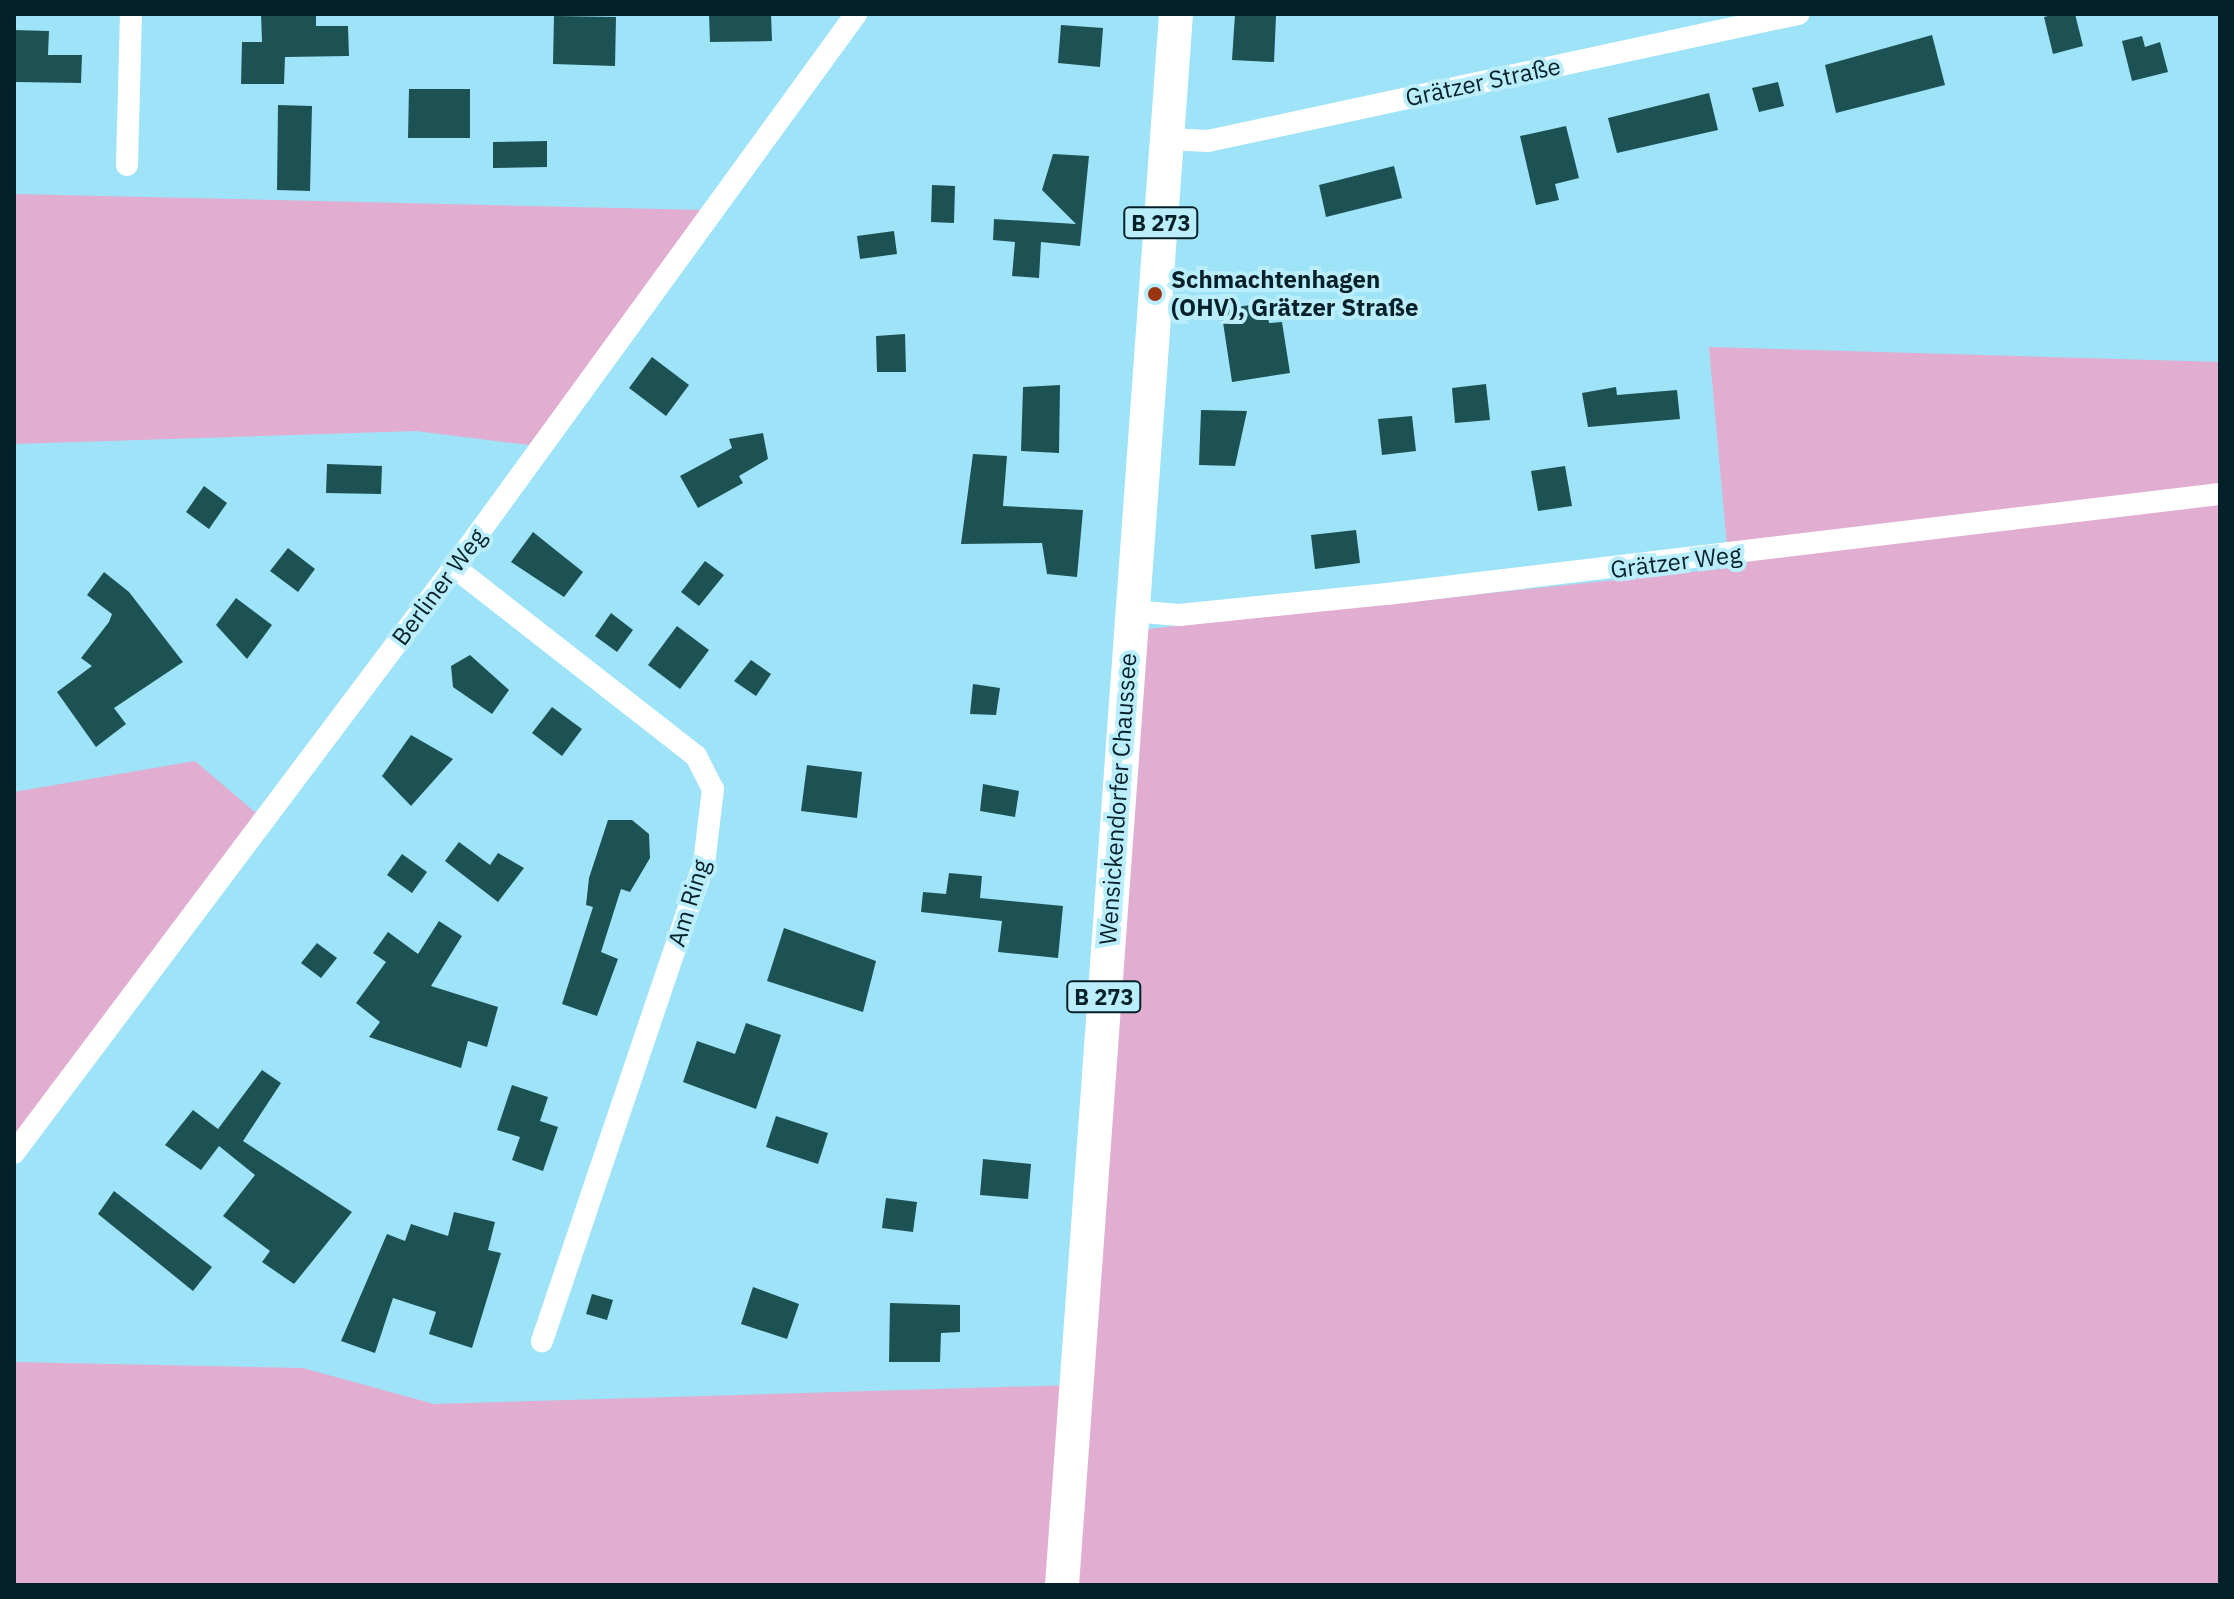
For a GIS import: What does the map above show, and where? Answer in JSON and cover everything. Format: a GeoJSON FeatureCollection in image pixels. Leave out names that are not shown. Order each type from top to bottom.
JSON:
{"type":"FeatureCollection","features":[{"type":"Feature","properties":{"kind":"main road","name":"Wensickendorfer Chaussee"},"geometry":{"type":"LineString","coordinates":[[1062,1585],[1176,14]]}},
{"type":"Feature","properties":{"kind":"street"},"geometry":{"type":"LineString","coordinates":[[127,165],[131,14]]}},
{"type":"Feature","properties":{"kind":"street","name":"Berliner Weg"},"geometry":{"type":"LineString","coordinates":[[14,1153],[454,567],[856,14]]}},
{"type":"Feature","properties":{"kind":"street","name":"Grätzer Straße"},"geometry":{"type":"LineString","coordinates":[[1167,139],[1208,141],[1798,14]]}},
{"type":"Feature","properties":{"kind":"street","name":"Grätzer Weg"},"geometry":{"type":"LineString","coordinates":[[1132,611],[1179,615],[1446,588],[2220,494]]}},
{"type":"Feature","properties":{"kind":"street","name":"Am Ring"},"geometry":{"type":"LineString","coordinates":[[454,567],[696,756],[713,789],[704,863],[542,1341]]}},
{"type":"Feature","properties":{"kind":"shaded area"},"geometry":{"type":"Polygon","coordinates":[[[14,194],[704,210],[529,445],[416,431],[14,444],[14,194]]]}},
{"type":"Feature","properties":{"kind":"shaded area"},"geometry":{"type":"Polygon","coordinates":[[[1709,347],[2220,362],[2220,1585],[14,1585],[14,1362],[303,1368],[434,1404],[1072,1385],[1138,630],[1729,568],[1709,347]]]}},
{"type":"Feature","properties":{"kind":"shaded area"},"geometry":{"type":"Polygon","coordinates":[[[195,761],[262,818],[14,1147],[14,792],[195,761]]]}},
{"type":"Feature","properties":{"kind":"building"},"geometry":{"type":"Polygon","coordinates":[[[261,14],[316,14],[316,26],[348,26],[349,56],[285,57],[284,84],[241,84],[242,42],[262,42],[261,14]]]}},
{"type":"Feature","properties":{"kind":"building"},"geometry":{"type":"Polygon","coordinates":[[[709,14],[771,14],[772,41],[710,42],[709,14]]]}},
{"type":"Feature","properties":{"kind":"building"},"geometry":{"type":"Polygon","coordinates":[[[1235,14],[1276,16],[1274,62],[1232,60],[1235,14]]]}},
{"type":"Feature","properties":{"kind":"building"},"geometry":{"type":"Polygon","coordinates":[[[2075,14],[2083,46],[2053,54],[2044,17],[2075,14]]]}},
{"type":"Feature","properties":{"kind":"building"},"geometry":{"type":"Polygon","coordinates":[[[554,16],[616,17],[615,66],[553,64],[554,16]]]}},
{"type":"Feature","properties":{"kind":"building"},"geometry":{"type":"Polygon","coordinates":[[[1061,25],[1103,28],[1100,67],[1058,63],[1061,25]]]}},
{"type":"Feature","properties":{"kind":"building"},"geometry":{"type":"Polygon","coordinates":[[[14,30],[49,31],[48,55],[82,55],[81,83],[14,82],[14,30]]]}},
{"type":"Feature","properties":{"kind":"building"},"geometry":{"type":"Polygon","coordinates":[[[1932,35],[1945,85],[1836,113],[1825,65],[1932,35]]]}},
{"type":"Feature","properties":{"kind":"building"},"geometry":{"type":"Polygon","coordinates":[[[2142,36],[2145,47],[2160,42],[2168,72],[2132,81],[2122,41],[2142,36]]]}},
{"type":"Feature","properties":{"kind":"building"},"geometry":{"type":"Polygon","coordinates":[[[1778,82],[1784,106],[1759,112],[1752,88],[1778,82]]]}},
{"type":"Feature","properties":{"kind":"building"},"geometry":{"type":"Polygon","coordinates":[[[409,89],[470,89],[470,138],[408,138],[409,89]]]}},
{"type":"Feature","properties":{"kind":"building"},"geometry":{"type":"Polygon","coordinates":[[[1709,93],[1718,130],[1617,153],[1608,118],[1709,93]]]}},
{"type":"Feature","properties":{"kind":"building"},"geometry":{"type":"Polygon","coordinates":[[[278,105],[312,106],[310,191],[277,190],[278,105]]]}},
{"type":"Feature","properties":{"kind":"building"},"geometry":{"type":"Polygon","coordinates":[[[1566,126],[1579,178],[1555,184],[1559,200],[1536,205],[1520,136],[1566,126]]]}},
{"type":"Feature","properties":{"kind":"building"},"geometry":{"type":"Polygon","coordinates":[[[547,141],[547,167],[493,168],[493,142],[547,141]]]}},
{"type":"Feature","properties":{"kind":"building"},"geometry":{"type":"Polygon","coordinates":[[[1053,154],[1089,156],[1080,246],[1041,242],[1039,278],[1012,276],[1015,242],[993,240],[994,219],[1076,224],[1042,190],[1053,154]]]}},
{"type":"Feature","properties":{"kind":"building"},"geometry":{"type":"Polygon","coordinates":[[[1394,166],[1402,198],[1326,217],[1319,185],[1394,166]]]}},
{"type":"Feature","properties":{"kind":"building"},"geometry":{"type":"Polygon","coordinates":[[[932,185],[955,186],[954,223],[931,222],[932,185]]]}},
{"type":"Feature","properties":{"kind":"building"},"geometry":{"type":"Polygon","coordinates":[[[894,231],[897,254],[860,259],[857,236],[894,231]]]}},
{"type":"Feature","properties":{"kind":"building"},"geometry":{"type":"Polygon","coordinates":[[[1266,303],[1269,323],[1282,322],[1290,373],[1232,382],[1221,309],[1266,303]]]}},
{"type":"Feature","properties":{"kind":"building"},"geometry":{"type":"Polygon","coordinates":[[[905,334],[906,372],[877,372],[876,336],[905,334]]]}},
{"type":"Feature","properties":{"kind":"building"},"geometry":{"type":"Polygon","coordinates":[[[652,357],[689,385],[666,416],[629,388],[652,357]]]}},
{"type":"Feature","properties":{"kind":"building"},"geometry":{"type":"Polygon","coordinates":[[[1486,384],[1490,420],[1455,423],[1452,388],[1486,384]]]}},
{"type":"Feature","properties":{"kind":"building"},"geometry":{"type":"Polygon","coordinates":[[[1060,385],[1059,453],[1021,451],[1023,387],[1060,385]]]}},
{"type":"Feature","properties":{"kind":"building"},"geometry":{"type":"Polygon","coordinates":[[[1616,387],[1617,395],[1677,390],[1680,419],[1588,427],[1582,393],[1616,387]]]}},
{"type":"Feature","properties":{"kind":"building"},"geometry":{"type":"Polygon","coordinates":[[[1201,410],[1247,411],[1235,466],[1199,465],[1201,410]]]}},
{"type":"Feature","properties":{"kind":"building"},"geometry":{"type":"Polygon","coordinates":[[[1412,416],[1416,451],[1382,455],[1378,419],[1412,416]]]}},
{"type":"Feature","properties":{"kind":"building"},"geometry":{"type":"Polygon","coordinates":[[[763,433],[768,459],[739,476],[743,483],[698,508],[680,476],[732,448],[729,439],[763,433]]]}},
{"type":"Feature","properties":{"kind":"building"},"geometry":{"type":"Polygon","coordinates":[[[973,454],[1007,456],[1003,506],[1083,510],[1077,577],[1047,574],[1042,543],[961,544],[973,454]]]}},
{"type":"Feature","properties":{"kind":"building"},"geometry":{"type":"Polygon","coordinates":[[[327,464],[382,466],[381,494],[326,493],[327,464]]]}},
{"type":"Feature","properties":{"kind":"building"},"geometry":{"type":"Polygon","coordinates":[[[1565,466],[1572,506],[1538,511],[1531,471],[1565,466]]]}},
{"type":"Feature","properties":{"kind":"building"},"geometry":{"type":"Polygon","coordinates":[[[204,486],[227,503],[209,529],[186,512],[204,486]]]}},
{"type":"Feature","properties":{"kind":"building"},"geometry":{"type":"Polygon","coordinates":[[[1356,530],[1360,563],[1315,569],[1311,535],[1356,530]]]}},
{"type":"Feature","properties":{"kind":"building"},"geometry":{"type":"Polygon","coordinates":[[[533,532],[583,572],[564,597],[511,562],[533,532]]]}},
{"type":"Feature","properties":{"kind":"building"},"geometry":{"type":"Polygon","coordinates":[[[288,548],[315,569],[298,592],[270,571],[288,548]]]}},
{"type":"Feature","properties":{"kind":"building"},"geometry":{"type":"Polygon","coordinates":[[[705,561],[724,575],[699,606],[681,592],[705,561]]]}},
{"type":"Feature","properties":{"kind":"building"},"geometry":{"type":"Polygon","coordinates":[[[104,572],[129,592],[183,662],[114,708],[126,724],[96,747],[57,692],[92,666],[81,658],[112,614],[87,595],[104,572]]]}},
{"type":"Feature","properties":{"kind":"building"},"geometry":{"type":"Polygon","coordinates":[[[236,598],[272,625],[247,659],[216,625],[236,598]]]}},
{"type":"Feature","properties":{"kind":"building"},"geometry":{"type":"Polygon","coordinates":[[[611,613],[633,630],[617,652],[595,636],[611,613]]]}},
{"type":"Feature","properties":{"kind":"building"},"geometry":{"type":"Polygon","coordinates":[[[677,626],[709,650],[680,689],[648,665],[677,626]]]}},
{"type":"Feature","properties":{"kind":"building"},"geometry":{"type":"Polygon","coordinates":[[[470,655],[509,690],[492,714],[453,687],[451,666],[470,655]]]}},
{"type":"Feature","properties":{"kind":"building"},"geometry":{"type":"Polygon","coordinates":[[[751,660],[771,674],[756,696],[734,681],[751,660]]]}},
{"type":"Feature","properties":{"kind":"building"},"geometry":{"type":"Polygon","coordinates":[[[973,684],[1000,688],[996,715],[970,714],[973,684]]]}},
{"type":"Feature","properties":{"kind":"building"},"geometry":{"type":"Polygon","coordinates":[[[552,707],[582,729],[562,756],[532,733],[552,707]]]}},
{"type":"Feature","properties":{"kind":"building"},"geometry":{"type":"Polygon","coordinates":[[[411,735],[453,759],[411,806],[382,776],[411,735]]]}},
{"type":"Feature","properties":{"kind":"building"},"geometry":{"type":"Polygon","coordinates":[[[807,765],[862,772],[857,818],[801,811],[807,765]]]}},
{"type":"Feature","properties":{"kind":"building"},"geometry":{"type":"Polygon","coordinates":[[[983,784],[1019,791],[1015,817],[980,811],[983,784]]]}},
{"type":"Feature","properties":{"kind":"building"},"geometry":{"type":"Polygon","coordinates":[[[608,820],[632,820],[649,834],[650,858],[630,892],[621,889],[601,952],[618,959],[597,1016],[562,1004],[593,907],[586,905],[589,878],[608,820]]]}},
{"type":"Feature","properties":{"kind":"building"},"geometry":{"type":"Polygon","coordinates":[[[459,842],[490,865],[498,853],[524,868],[498,902],[445,861],[459,842]]]}},
{"type":"Feature","properties":{"kind":"building"},"geometry":{"type":"Polygon","coordinates":[[[402,854],[427,872],[412,893],[387,875],[402,854]]]}},
{"type":"Feature","properties":{"kind":"building"},"geometry":{"type":"Polygon","coordinates":[[[949,873],[982,876],[980,898],[1063,906],[1058,958],[998,952],[1002,921],[921,912],[923,892],[946,894],[949,873]]]}},
{"type":"Feature","properties":{"kind":"building"},"geometry":{"type":"Polygon","coordinates":[[[439,921],[462,936],[431,986],[498,1007],[487,1047],[468,1041],[461,1068],[369,1037],[380,1022],[356,1003],[386,962],[373,953],[388,932],[418,954],[439,921]]]}},
{"type":"Feature","properties":{"kind":"building"},"geometry":{"type":"Polygon","coordinates":[[[784,928],[876,961],[863,1012],[767,981],[784,928]]]}},
{"type":"Feature","properties":{"kind":"building"},"geometry":{"type":"Polygon","coordinates":[[[317,943],[337,958],[321,978],[301,963],[317,943]]]}},
{"type":"Feature","properties":{"kind":"building"},"geometry":{"type":"Polygon","coordinates":[[[746,1023],[781,1035],[756,1109],[683,1082],[697,1041],[735,1054],[746,1023]]]}},
{"type":"Feature","properties":{"kind":"building"},"geometry":{"type":"Polygon","coordinates":[[[262,1070],[281,1083],[243,1141],[352,1212],[294,1284],[262,1262],[270,1251],[223,1216],[255,1175],[219,1146],[201,1170],[165,1145],[193,1110],[218,1129],[262,1070]]]}},
{"type":"Feature","properties":{"kind":"building"},"geometry":{"type":"Polygon","coordinates":[[[512,1085],[548,1097],[540,1121],[558,1127],[543,1171],[512,1160],[520,1137],[497,1130],[512,1085]]]}},
{"type":"Feature","properties":{"kind":"building"},"geometry":{"type":"Polygon","coordinates":[[[776,1116],[828,1133],[818,1164],[766,1147],[776,1116]]]}},
{"type":"Feature","properties":{"kind":"building"},"geometry":{"type":"Polygon","coordinates":[[[983,1159],[1031,1164],[1028,1199],[980,1195],[983,1159]]]}},
{"type":"Feature","properties":{"kind":"building"},"geometry":{"type":"Polygon","coordinates":[[[114,1191],[212,1267],[193,1291],[98,1214],[114,1191]]]}},
{"type":"Feature","properties":{"kind":"building"},"geometry":{"type":"Polygon","coordinates":[[[886,1198],[917,1202],[913,1232],[882,1228],[886,1198]]]}},
{"type":"Feature","properties":{"kind":"building"},"geometry":{"type":"Polygon","coordinates":[[[454,1212],[495,1222],[488,1250],[501,1253],[472,1348],[429,1334],[436,1312],[393,1298],[375,1353],[341,1341],[387,1234],[405,1241],[411,1224],[448,1236],[454,1212]]]}},
{"type":"Feature","properties":{"kind":"building"},"geometry":{"type":"Polygon","coordinates":[[[753,1287],[799,1304],[787,1339],[741,1324],[753,1287]]]}},
{"type":"Feature","properties":{"kind":"building"},"geometry":{"type":"Polygon","coordinates":[[[592,1294],[613,1300],[607,1320],[586,1314],[592,1294]]]}},
{"type":"Feature","properties":{"kind":"building"},"geometry":{"type":"Polygon","coordinates":[[[890,1303],[960,1305],[960,1332],[941,1333],[940,1362],[889,1362],[890,1303]]]}},
{"type":"Feature","properties":{"kind":"place","name":"Schmachtenhagen (OHV), Grätzer Straße"},"geometry":{"type":"Point","coordinates":[1155,294]}}]}
